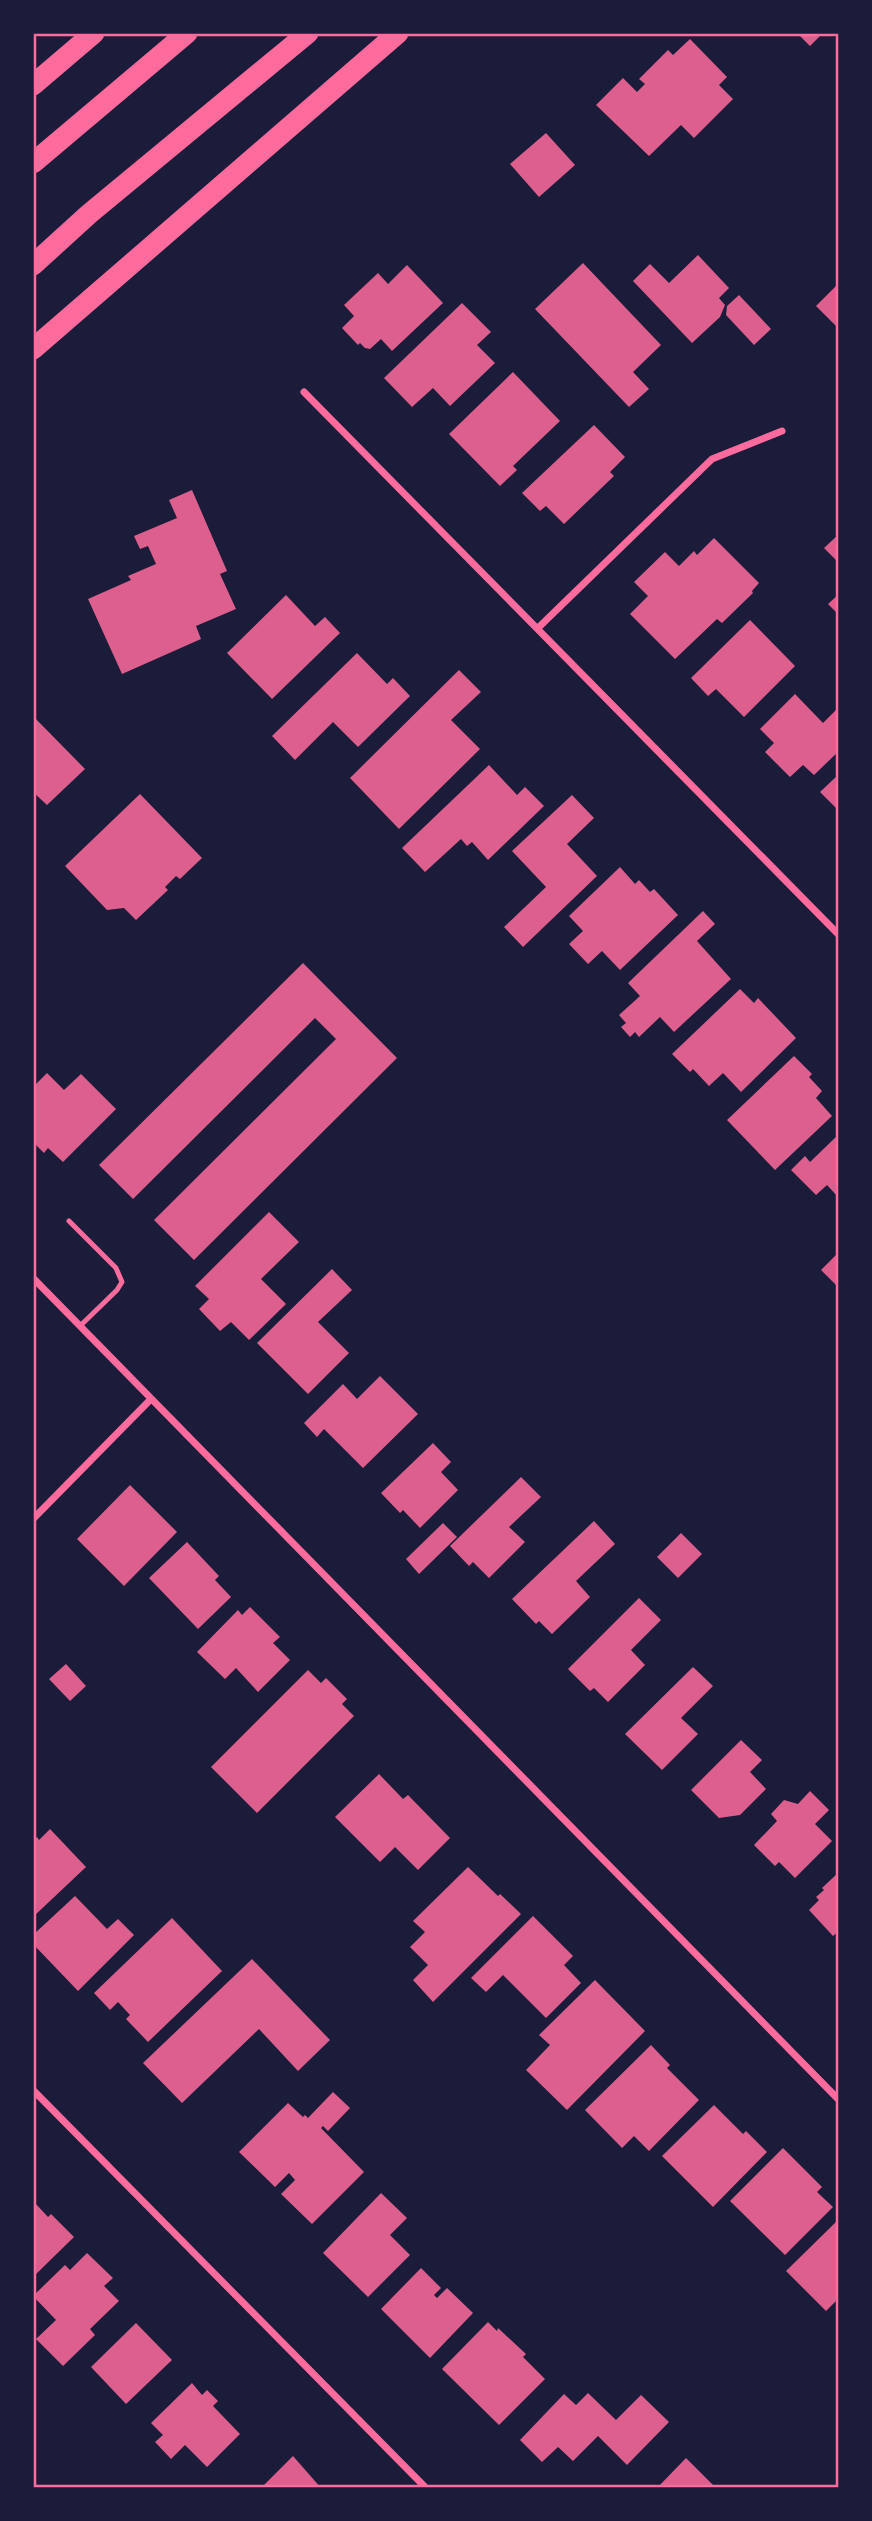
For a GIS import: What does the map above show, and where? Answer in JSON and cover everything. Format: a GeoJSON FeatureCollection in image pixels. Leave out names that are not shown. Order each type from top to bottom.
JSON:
{"type":"FeatureCollection","features":[{"type":"Feature","properties":{"kind":"highway"},"geometry":{"type":"LineString","coordinates":[[33,85],[94,33]]}},
{"type":"Feature","properties":{"kind":"highway"},"geometry":{"type":"LineString","coordinates":[[33,163],[187,33]]}},
{"type":"Feature","properties":{"kind":"highway"},"geometry":{"type":"LineString","coordinates":[[33,265],[89,214],[308,33]]}},
{"type":"Feature","properties":{"kind":"highway"},"geometry":{"type":"LineString","coordinates":[[33,349],[398,33]]}},
{"type":"Feature","properties":{"kind":"highway"},"geometry":{"type":"LineString","coordinates":[[369,57],[413,33]]}},
{"type":"Feature","properties":{"kind":"street"},"geometry":{"type":"LineString","coordinates":[[304,391],[839,935]]}},
{"type":"Feature","properties":{"kind":"street"},"geometry":{"type":"LineString","coordinates":[[538,628],[712,459],[782,431]]}},
{"type":"Feature","properties":{"kind":"street"},"geometry":{"type":"LineString","coordinates":[[33,1278],[839,2100]]}},
{"type":"Feature","properties":{"kind":"street"},"geometry":{"type":"LineString","coordinates":[[33,1519],[151,1399]]}},
{"type":"Feature","properties":{"kind":"street"},"geometry":{"type":"LineString","coordinates":[[33,2090],[426,2488]]}},
{"type":"Feature","properties":{"kind":"lane"},"geometry":{"type":"LineString","coordinates":[[69,1220],[117,1268],[122,1282],[80,1326]]}},
{"type":"Feature","properties":{"kind":"building"},"geometry":{"type":"Polygon","coordinates":[[[797,33],[823,33],[810,46],[797,33]]]}},
{"type":"Feature","properties":{"kind":"building"},"geometry":{"type":"Polygon","coordinates":[[[690,39],[727,77],[719,85],[733,99],[694,138],[681,125],[649,156],[596,105],[623,78],[637,92],[645,84],[639,79],[668,50],[673,55],[690,39]]]}},
{"type":"Feature","properties":{"kind":"building"},"geometry":{"type":"Polygon","coordinates":[[[546,133],[575,165],[539,197],[510,164],[546,133]]]}},
{"type":"Feature","properties":{"kind":"building"},"geometry":{"type":"Polygon","coordinates":[[[698,255],[729,288],[719,298],[725,305],[720,317],[692,343],[633,281],[650,264],[669,283],[698,255]]]}},
{"type":"Feature","properties":{"kind":"building"},"geometry":{"type":"Polygon","coordinates":[[[583,263],[661,345],[633,372],[649,389],[629,407],[535,309],[583,263]]]}},
{"type":"Feature","properties":{"kind":"building"},"geometry":{"type":"Polygon","coordinates":[[[407,265],[443,303],[392,351],[381,339],[370,349],[360,343],[358,345],[342,328],[354,316],[344,305],[378,273],[388,284],[407,265]]]}},
{"type":"Feature","properties":{"kind":"building"},"geometry":{"type":"Polygon","coordinates":[[[839,283],[839,323],[836,326],[816,306],[839,283]]]}},
{"type":"Feature","properties":{"kind":"building"},"geometry":{"type":"Polygon","coordinates":[[[739,295],[771,329],[754,345],[726,315],[727,306],[739,295]]]}},
{"type":"Feature","properties":{"kind":"building"},"geometry":{"type":"Polygon","coordinates":[[[462,303],[491,332],[477,345],[495,363],[450,406],[433,388],[412,407],[384,378],[462,303]]]}},
{"type":"Feature","properties":{"kind":"building"},"geometry":{"type":"Polygon","coordinates":[[[513,372],[560,421],[513,466],[517,470],[500,486],[449,434],[513,372]]]}},
{"type":"Feature","properties":{"kind":"building"},"geometry":{"type":"Polygon","coordinates":[[[594,425],[625,457],[610,472],[614,476],[564,524],[546,506],[540,511],[522,493],[594,425]]]}},
{"type":"Feature","properties":{"kind":"building"},"geometry":{"type":"Polygon","coordinates":[[[192,490],[227,571],[220,574],[236,609],[196,626],[201,639],[122,674],[88,599],[131,580],[128,576],[156,564],[148,546],[140,549],[134,536],[177,518],[169,500],[192,490]]]}},
{"type":"Feature","properties":{"kind":"building"},"geometry":{"type":"Polygon","coordinates":[[[839,534],[839,563],[824,548],[839,534]]]}},
{"type":"Feature","properties":{"kind":"building"},"geometry":{"type":"Polygon","coordinates":[[[714,538],[759,583],[753,593],[722,623],[717,619],[675,659],[630,614],[648,596],[634,582],[665,552],[679,566],[694,551],[697,555],[714,538]]]}},
{"type":"Feature","properties":{"kind":"building"},"geometry":{"type":"Polygon","coordinates":[[[839,594],[839,615],[828,604],[839,594]]]}},
{"type":"Feature","properties":{"kind":"building"},"geometry":{"type":"Polygon","coordinates":[[[286,595],[315,626],[325,617],[340,633],[272,699],[227,653],[286,595]]]}},
{"type":"Feature","properties":{"kind":"building"},"geometry":{"type":"Polygon","coordinates":[[[750,620],[795,666],[744,717],[716,689],[708,696],[691,678],[750,620]]]}},
{"type":"Feature","properties":{"kind":"building"},"geometry":{"type":"Polygon","coordinates":[[[357,653],[387,684],[393,678],[410,696],[358,747],[333,722],[295,760],[272,736],[357,653]]]}},
{"type":"Feature","properties":{"kind":"building"},"geometry":{"type":"Polygon","coordinates":[[[459,670],[481,692],[451,720],[480,749],[399,829],[350,778],[459,670]]]}},
{"type":"Feature","properties":{"kind":"building"},"geometry":{"type":"Polygon","coordinates":[[[795,694],[823,723],[839,707],[839,751],[814,775],[803,765],[790,777],[765,752],[774,743],[760,729],[795,694]]]}},
{"type":"Feature","properties":{"kind":"building"},"geometry":{"type":"Polygon","coordinates":[[[33,716],[85,769],[47,805],[33,792],[33,716]]]}},
{"type":"Feature","properties":{"kind":"building"},"geometry":{"type":"Polygon","coordinates":[[[489,765],[517,795],[525,787],[544,806],[488,860],[472,842],[467,846],[461,839],[425,872],[402,848],[489,765]]]}},
{"type":"Feature","properties":{"kind":"building"},"geometry":{"type":"Polygon","coordinates":[[[839,774],[839,811],[820,792],[839,774]]]}},
{"type":"Feature","properties":{"kind":"building"},"geometry":{"type":"Polygon","coordinates":[[[140,794],[202,858],[180,879],[176,876],[165,887],[168,890],[136,920],[124,908],[107,910],[65,866],[140,794]]]}},
{"type":"Feature","properties":{"kind":"building"},"geometry":{"type":"Polygon","coordinates":[[[572,795],[594,818],[567,844],[597,876],[523,947],[504,927],[546,887],[512,851],[572,795]]]}},
{"type":"Feature","properties":{"kind":"building"},"geometry":{"type":"Polygon","coordinates":[[[620,867],[635,884],[639,880],[650,892],[654,889],[678,915],[620,970],[602,951],[588,964],[569,944],[583,931],[569,916],[620,867]]]}},
{"type":"Feature","properties":{"kind":"building"},"geometry":{"type":"Polygon","coordinates":[[[703,911],[715,924],[697,941],[731,979],[674,1032],[660,1017],[639,1037],[635,1032],[630,1037],[621,1027],[626,1023],[619,1015],[640,996],[628,983],[703,911]]]}},
{"type":"Feature","properties":{"kind":"building"},"geometry":{"type":"Polygon","coordinates":[[[303,963],[397,1058],[194,1260],[154,1220],[336,1039],[315,1018],[133,1199],[99,1165],[303,963]]]}},
{"type":"Feature","properties":{"kind":"building"},"geometry":{"type":"Polygon","coordinates":[[[740,989],[754,1003],[758,998],[796,1038],[741,1092],[723,1073],[709,1086],[693,1069],[690,1072],[672,1054],[740,989]]]}},
{"type":"Feature","properties":{"kind":"building"},"geometry":{"type":"Polygon","coordinates":[[[794,1056],[812,1074],[809,1077],[822,1091],[816,1098],[832,1116],[775,1170],[727,1120],[794,1056]]]}},
{"type":"Feature","properties":{"kind":"building"},"geometry":{"type":"Polygon","coordinates":[[[47,1073],[64,1090],[81,1074],[116,1109],[63,1162],[48,1148],[44,1153],[33,1142],[33,1087],[47,1073]]]}},
{"type":"Feature","properties":{"kind":"building"},"geometry":{"type":"Polygon","coordinates":[[[839,1134],[839,1198],[827,1185],[816,1195],[791,1170],[805,1156],[810,1162],[839,1134]]]}},
{"type":"Feature","properties":{"kind":"building"},"geometry":{"type":"Polygon","coordinates":[[[269,1212],[299,1242],[261,1279],[286,1304],[249,1340],[231,1322],[220,1331],[199,1309],[209,1299],[195,1286],[269,1212]]]}},
{"type":"Feature","properties":{"kind":"building"},"geometry":{"type":"Polygon","coordinates":[[[839,1252],[839,1288],[821,1270],[839,1252]]]}},
{"type":"Feature","properties":{"kind":"building"},"geometry":{"type":"Polygon","coordinates":[[[332,1269],[352,1290],[318,1322],[349,1353],[308,1394],[257,1343],[332,1269]]]}},
{"type":"Feature","properties":{"kind":"building"},"geometry":{"type":"Polygon","coordinates":[[[380,1376],[418,1414],[363,1468],[324,1429],[317,1437],[304,1423],[343,1384],[357,1399],[380,1376]]]}},
{"type":"Feature","properties":{"kind":"building"},"geometry":{"type":"Polygon","coordinates":[[[433,1443],[451,1462],[441,1472],[458,1490],[420,1528],[403,1510],[400,1513],[381,1493],[433,1443]]]}},
{"type":"Feature","properties":{"kind":"building"},"geometry":{"type":"Polygon","coordinates":[[[521,1477],[541,1497],[509,1527],[525,1542],[489,1578],[473,1562],[469,1566],[450,1546],[521,1477]]]}},
{"type":"Feature","properties":{"kind":"building"},"geometry":{"type":"Polygon","coordinates":[[[130,1485],[177,1532],[124,1586],[77,1539],[130,1485]]]}},
{"type":"Feature","properties":{"kind":"building"},"geometry":{"type":"Polygon","coordinates":[[[594,1521],[615,1544],[576,1581],[590,1597],[552,1634],[539,1621],[536,1624],[512,1599],[594,1521]]]}},
{"type":"Feature","properties":{"kind":"building"},"geometry":{"type":"Polygon","coordinates":[[[443,1523],[457,1537],[419,1574],[406,1559],[443,1523]]]}},
{"type":"Feature","properties":{"kind":"building"},"geometry":{"type":"Polygon","coordinates":[[[681,1533],[702,1554],[678,1578],[657,1557],[681,1533]]]}},
{"type":"Feature","properties":{"kind":"building"},"geometry":{"type":"Polygon","coordinates":[[[187,1542],[219,1576],[215,1580],[231,1597],[198,1629],[149,1578],[187,1542]]]}},
{"type":"Feature","properties":{"kind":"building"},"geometry":{"type":"Polygon","coordinates":[[[639,1598],[661,1620],[631,1650],[645,1665],[608,1702],[594,1688],[590,1691],[568,1669],[639,1598]]]}},
{"type":"Feature","properties":{"kind":"building"},"geometry":{"type":"Polygon","coordinates":[[[250,1607],[280,1637],[273,1643],[290,1660],[258,1692],[236,1668],[225,1679],[197,1652],[238,1610],[242,1615],[250,1607]]]}},
{"type":"Feature","properties":{"kind":"building"},"geometry":{"type":"Polygon","coordinates":[[[66,1664],[86,1686],[70,1701],[49,1679],[66,1664]]]}},
{"type":"Feature","properties":{"kind":"building"},"geometry":{"type":"Polygon","coordinates":[[[693,1667],[713,1686],[681,1718],[698,1734],[662,1770],[625,1734],[693,1667]]]}},
{"type":"Feature","properties":{"kind":"building"},"geometry":{"type":"Polygon","coordinates":[[[308,1670],[321,1683],[326,1678],[347,1699],[342,1704],[354,1716],[257,1813],[211,1767],[308,1670]]]}},
{"type":"Feature","properties":{"kind":"building"},"geometry":{"type":"Polygon","coordinates":[[[741,1740],[762,1760],[750,1772],[766,1789],[740,1815],[719,1818],[691,1790],[741,1740]]]}},
{"type":"Feature","properties":{"kind":"building"},"geometry":{"type":"Polygon","coordinates":[[[379,1774],[403,1799],[408,1795],[450,1838],[418,1870],[395,1847],[380,1862],[335,1817],[379,1774]]]}},
{"type":"Feature","properties":{"kind":"building"},"geometry":{"type":"Polygon","coordinates":[[[810,1791],[829,1810],[815,1824],[832,1841],[795,1878],[779,1862],[775,1866],[754,1845],[777,1821],[771,1814],[784,1800],[798,1804],[810,1791]]]}},
{"type":"Feature","properties":{"kind":"building"},"geometry":{"type":"Polygon","coordinates":[[[50,1829],[86,1867],[33,1917],[33,1841],[37,1837],[39,1840],[50,1829]]]}},
{"type":"Feature","properties":{"kind":"building"},"geometry":{"type":"Polygon","coordinates":[[[468,1867],[521,1914],[433,2002],[413,1980],[428,1965],[410,1947],[425,1932],[413,1921],[468,1867]]]}},
{"type":"Feature","properties":{"kind":"building"},"geometry":{"type":"Polygon","coordinates":[[[839,1872],[839,1931],[833,1936],[809,1910],[819,1900],[816,1897],[824,1890],[822,1888],[839,1872]]]}},
{"type":"Feature","properties":{"kind":"building"},"geometry":{"type":"Polygon","coordinates":[[[75,1896],[107,1929],[118,1919],[134,1935],[78,1991],[33,1944],[33,1935],[75,1896]]]}},
{"type":"Feature","properties":{"kind":"building"},"geometry":{"type":"Polygon","coordinates":[[[533,1916],[573,1956],[564,1965],[581,1983],[546,2018],[503,1975],[486,1992],[471,1978],[533,1916]]]}},
{"type":"Feature","properties":{"kind":"building"},"geometry":{"type":"Polygon","coordinates":[[[172,1918],[222,1971],[148,2042],[126,2019],[130,2015],[118,2002],[110,2010],[94,1993],[172,1918]]]}},
{"type":"Feature","properties":{"kind":"building"},"geometry":{"type":"Polygon","coordinates":[[[252,1959],[330,2040],[298,2071],[259,2029],[182,2103],[143,2063],[252,1959]]]}},
{"type":"Feature","properties":{"kind":"building"},"geometry":{"type":"Polygon","coordinates":[[[595,1980],[645,2031],[567,2110],[526,2070],[550,2045],[539,2035],[595,1980]]]}},
{"type":"Feature","properties":{"kind":"building"},"geometry":{"type":"Polygon","coordinates":[[[651,2045],[670,2065],[667,2068],[699,2100],[649,2151],[634,2136],[622,2148],[585,2110],[651,2045]]]}},
{"type":"Feature","properties":{"kind":"building"},"geometry":{"type":"Polygon","coordinates":[[[333,2092],[350,2108],[328,2131],[323,2126],[321,2128],[364,2172],[312,2224],[281,2194],[295,2180],[289,2173],[275,2187],[239,2152],[288,2103],[303,2117],[305,2115],[308,2118],[333,2092]]]}},
{"type":"Feature","properties":{"kind":"building"},"geometry":{"type":"Polygon","coordinates":[[[714,2105],[743,2134],[746,2131],[767,2152],[713,2207],[662,2156],[714,2105]]]}},
{"type":"Feature","properties":{"kind":"building"},"geometry":{"type":"Polygon","coordinates":[[[783,2148],[822,2187],[817,2192],[833,2207],[785,2255],[730,2201],[783,2148]]]}},
{"type":"Feature","properties":{"kind":"building"},"geometry":{"type":"Polygon","coordinates":[[[381,2193],[407,2218],[390,2235],[410,2255],[368,2297],[323,2253],[381,2193]]]}},
{"type":"Feature","properties":{"kind":"building"},"geometry":{"type":"Polygon","coordinates":[[[35,2203],[48,2217],[51,2214],[74,2237],[33,2277],[33,2205],[35,2203]]]}},
{"type":"Feature","properties":{"kind":"building"},"geometry":{"type":"Polygon","coordinates":[[[839,2219],[839,2298],[826,2311],[786,2271],[839,2219]]]}},
{"type":"Feature","properties":{"kind":"building"},"geometry":{"type":"Polygon","coordinates":[[[87,2253],[113,2278],[104,2286],[119,2301],[90,2329],[95,2335],[63,2366],[36,2339],[56,2320],[33,2296],[65,2265],[70,2270],[87,2253]]]}},
{"type":"Feature","properties":{"kind":"building"},"geometry":{"type":"Polygon","coordinates":[[[421,2268],[441,2288],[434,2295],[437,2298],[447,2288],[473,2313],[430,2358],[381,2309],[421,2268]]]}},
{"type":"Feature","properties":{"kind":"building"},"geometry":{"type":"Polygon","coordinates":[[[488,2322],[526,2354],[523,2357],[545,2379],[499,2425],[442,2369],[488,2322]]]}},
{"type":"Feature","properties":{"kind":"building"},"geometry":{"type":"Polygon","coordinates":[[[136,2323],[172,2360],[126,2404],[91,2367],[136,2323]]]}},
{"type":"Feature","properties":{"kind":"building"},"geometry":{"type":"Polygon","coordinates":[[[192,2383],[202,2395],[207,2390],[218,2401],[213,2406],[240,2434],[207,2467],[185,2445],[171,2459],[155,2442],[163,2435],[151,2423],[192,2383]]]}},
{"type":"Feature","properties":{"kind":"building"},"geometry":{"type":"Polygon","coordinates":[[[588,2393],[616,2420],[641,2395],[669,2422],[627,2465],[598,2436],[573,2461],[558,2447],[542,2462],[520,2440],[564,2394],[576,2405],[588,2393]]]}},
{"type":"Feature","properties":{"kind":"building"},"geometry":{"type":"Polygon","coordinates":[[[293,2456],[321,2488],[261,2488],[293,2456]]]}},
{"type":"Feature","properties":{"kind":"building"},"geometry":{"type":"Polygon","coordinates":[[[686,2458],[716,2488],[657,2488],[686,2458]]]}}]}
